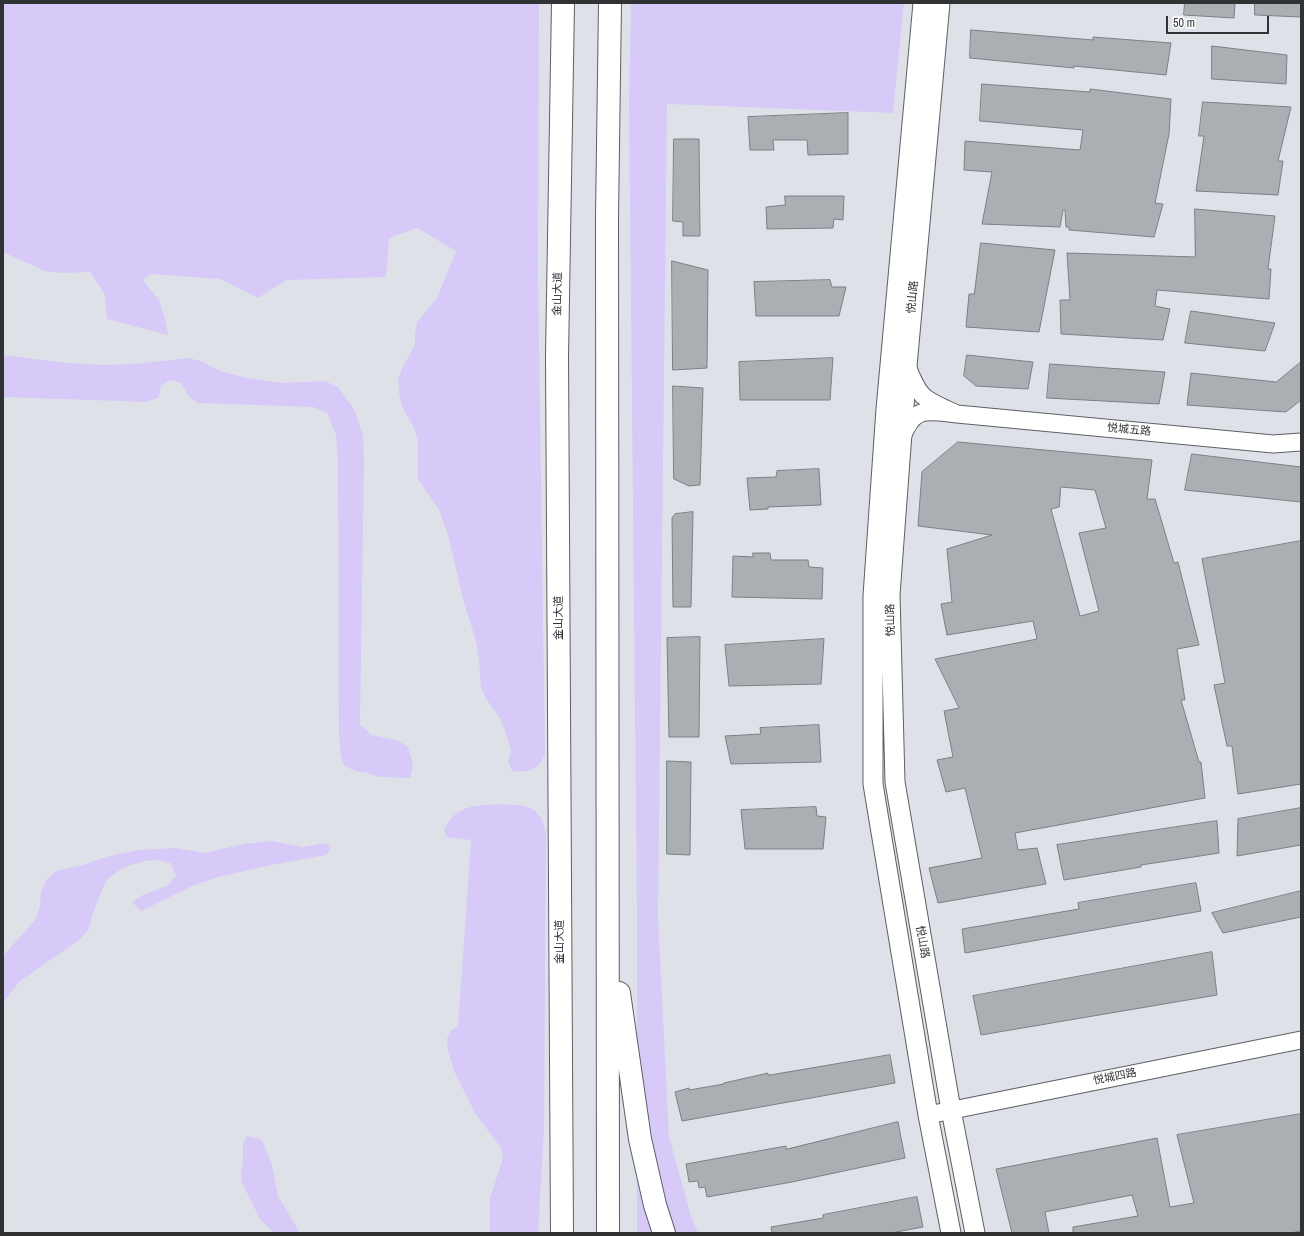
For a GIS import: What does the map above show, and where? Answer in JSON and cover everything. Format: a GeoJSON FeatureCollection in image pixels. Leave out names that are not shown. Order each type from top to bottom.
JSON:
{"type":"FeatureCollection","features":[{"type":"Feature","properties":{"kind":"highway","name":"金山大道"},"geometry":{"type":"LineString","coordinates":[[562,1233],[558,356],[563,3]]}},
{"type":"Feature","properties":{"kind":"highway"},"geometry":{"type":"LineString","coordinates":[[608,1233],[607,217],[610,3]]}},
{"type":"Feature","properties":{"kind":"highway"},"geometry":{"type":"LineString","coordinates":[[608,924],[640,1139],[655,1205],[664,1233]]}},
{"type":"Feature","properties":{"kind":"highway"},"geometry":{"type":"LineString","coordinates":[[556,1233],[561,1167]]}},
{"type":"Feature","properties":{"kind":"main road","name":"悦山路"},"geometry":{"type":"LineString","coordinates":[[923,3],[886,409],[873,596],[873,784],[928,1115],[951,1233]]}},
{"type":"Feature","properties":{"kind":"main road","name":"悦山路"},"geometry":{"type":"LineString","coordinates":[[940,3],[907,366],[890,595],[895,782],[951,1110],[975,1233]]}},
{"type":"Feature","properties":{"kind":"street"},"geometry":{"type":"LineString","coordinates":[[907,366],[916,387],[922,396],[931,402],[957,414]]}},
{"type":"Feature","properties":{"kind":"street","name":"悦城五路"},"geometry":{"type":"LineString","coordinates":[[901,439],[912,418],[919,413],[928,412],[1273,444],[1301,442]]}},
{"type":"Feature","properties":{"kind":"street","name":"悦城四路"},"geometry":{"type":"LineString","coordinates":[[928,1115],[1301,1040]]}},
{"type":"Feature","properties":{"kind":"shaded area"},"geometry":{"type":"Polygon","coordinates":[[[3,3],[539,3],[538,270],[545,754],[536,767],[528,771],[512,771],[508,761],[511,750],[504,728],[500,718],[486,699],[481,687],[479,659],[475,637],[464,603],[448,535],[439,510],[418,479],[418,441],[414,428],[402,406],[399,393],[398,380],[402,368],[415,345],[417,322],[437,298],[456,251],[417,228],[389,238],[386,277],[286,280],[258,298],[220,279],[150,274],[143,280],[159,300],[168,335],[107,319],[105,295],[90,272],[61,273],[45,271],[3,252],[3,3]]]}},
{"type":"Feature","properties":{"kind":"shaded area"},"geometry":{"type":"Polygon","coordinates":[[[631,3],[904,3],[893,113],[667,104],[658,917],[669,1137],[691,1216],[698,1233],[637,1233],[637,917],[629,103],[631,3]]]}},
{"type":"Feature","properties":{"kind":"shaded area"},"geometry":{"type":"Polygon","coordinates":[[[3,355],[67,363],[103,365],[134,364],[189,358],[200,361],[223,372],[247,378],[282,383],[325,381],[339,388],[354,409],[363,435],[364,460],[360,724],[371,735],[396,740],[407,746],[413,767],[410,778],[379,777],[356,771],[344,766],[341,755],[339,738],[338,460],[336,435],[327,413],[313,407],[197,403],[188,395],[181,383],[170,380],[161,386],[159,397],[147,402],[3,397],[3,355]]]}},
{"type":"Feature","properties":{"kind":"shaded area"},"geometry":{"type":"Polygon","coordinates":[[[497,804],[520,805],[535,811],[542,820],[546,836],[544,1130],[538,1233],[490,1233],[490,1198],[503,1158],[501,1148],[475,1113],[454,1071],[448,1050],[447,1039],[451,1030],[458,1027],[471,840],[446,837],[444,829],[455,815],[466,808],[497,804]]]}},
{"type":"Feature","properties":{"kind":"shaded area"},"geometry":{"type":"Polygon","coordinates":[[[272,841],[303,847],[328,844],[330,849],[327,855],[276,864],[218,877],[192,886],[141,911],[132,902],[143,895],[168,885],[176,875],[170,863],[157,860],[145,861],[130,865],[118,871],[108,879],[92,916],[89,929],[79,940],[20,981],[3,1003],[3,956],[36,919],[40,906],[41,892],[46,880],[56,871],[83,865],[109,856],[138,850],[176,848],[204,853],[244,844],[272,841]]]}},
{"type":"Feature","properties":{"kind":"shaded area"},"geometry":{"type":"Polygon","coordinates":[[[247,1136],[262,1140],[272,1164],[278,1196],[300,1233],[274,1233],[260,1219],[242,1183],[243,1143],[247,1136]]]}},
{"type":"Feature","properties":{"kind":"building"},"geometry":{"type":"Polygon","coordinates":[[[1185,3],[1235,3],[1234,18],[1184,15],[1185,3]]]}},
{"type":"Feature","properties":{"kind":"building"},"geometry":{"type":"Polygon","coordinates":[[[1255,3],[1301,3],[1301,17],[1255,15],[1255,3]]]}},
{"type":"Feature","properties":{"kind":"building"},"geometry":{"type":"Polygon","coordinates":[[[971,30],[1093,40],[1093,37],[1171,43],[1166,75],[970,58],[971,30]]]}},
{"type":"Feature","properties":{"kind":"building"},"geometry":{"type":"Polygon","coordinates":[[[1212,46],[1287,55],[1286,84],[1212,79],[1212,46]]]}},
{"type":"Feature","properties":{"kind":"building"},"geometry":{"type":"Polygon","coordinates":[[[982,84],[1090,92],[1090,89],[1171,99],[1169,134],[1155,203],[1163,204],[1154,237],[1069,230],[1069,227],[1066,227],[1065,210],[1063,210],[1060,227],[982,224],[992,172],[964,170],[965,141],[1080,150],[1083,130],[980,121],[982,84]]]}},
{"type":"Feature","properties":{"kind":"building"},"geometry":{"type":"Polygon","coordinates":[[[1203,102],[1291,107],[1278,161],[1283,161],[1278,195],[1196,191],[1204,136],[1199,136],[1203,102]]]}},
{"type":"Feature","properties":{"kind":"building"},"geometry":{"type":"Polygon","coordinates":[[[848,113],[848,154],[808,155],[807,140],[773,140],[774,150],[750,150],[748,117],[848,113]]]}},
{"type":"Feature","properties":{"kind":"building"},"geometry":{"type":"Polygon","coordinates":[[[674,139],[699,139],[700,236],[683,236],[683,222],[673,221],[674,139]]]}},
{"type":"Feature","properties":{"kind":"building"},"geometry":{"type":"Polygon","coordinates":[[[785,196],[844,196],[843,220],[834,219],[833,228],[767,229],[766,207],[785,205],[785,196]]]}},
{"type":"Feature","properties":{"kind":"building"},"geometry":{"type":"Polygon","coordinates":[[[1195,209],[1275,216],[1268,269],[1271,269],[1269,299],[1157,290],[1155,306],[1170,309],[1163,340],[1061,334],[1060,300],[1070,300],[1067,253],[1195,257],[1195,209]]]}},
{"type":"Feature","properties":{"kind":"building"},"geometry":{"type":"Polygon","coordinates":[[[981,243],[1055,250],[1039,332],[966,327],[969,294],[974,294],[981,243]]]}},
{"type":"Feature","properties":{"kind":"building"},"geometry":{"type":"Polygon","coordinates":[[[672,261],[708,270],[707,368],[673,370],[672,261]]]}},
{"type":"Feature","properties":{"kind":"building"},"geometry":{"type":"Polygon","coordinates":[[[830,280],[832,287],[846,287],[839,316],[756,316],[754,282],[830,280]]]}},
{"type":"Feature","properties":{"kind":"building"},"geometry":{"type":"Polygon","coordinates":[[[1191,311],[1275,323],[1265,351],[1185,343],[1191,311]]]}},
{"type":"Feature","properties":{"kind":"building"},"geometry":{"type":"Polygon","coordinates":[[[967,355],[1033,362],[1028,389],[976,386],[964,376],[967,355]]]}},
{"type":"Feature","properties":{"kind":"building"},"geometry":{"type":"Polygon","coordinates":[[[833,358],[830,400],[740,400],[739,362],[833,358]]]}},
{"type":"Feature","properties":{"kind":"building"},"geometry":{"type":"Polygon","coordinates":[[[1301,362],[1301,400],[1286,412],[1187,405],[1191,373],[1276,382],[1301,362]]]}},
{"type":"Feature","properties":{"kind":"building"},"geometry":{"type":"Polygon","coordinates":[[[1050,364],[1165,372],[1159,404],[1047,398],[1050,364]]]}},
{"type":"Feature","properties":{"kind":"building"},"geometry":{"type":"Polygon","coordinates":[[[673,386],[703,388],[700,485],[689,486],[674,479],[673,386]]]}},
{"type":"Feature","properties":{"kind":"building"},"geometry":{"type":"Polygon","coordinates":[[[958,442],[1152,460],[1147,499],[1155,499],[1174,563],[1178,562],[1199,645],[1177,649],[1185,700],[1181,700],[1199,762],[1201,762],[1205,798],[1015,833],[1018,850],[1037,848],[1046,884],[938,903],[929,868],[982,858],[965,788],[946,792],[937,760],[953,757],[944,711],[959,708],[935,659],[1037,639],[1033,621],[947,635],[941,604],[952,602],[947,549],[992,535],[918,526],[922,472],[958,442]],[[1061,487],[1059,507],[1051,509],[1080,616],[1099,611],[1079,533],[1106,528],[1095,490],[1061,487]]]}},
{"type":"Feature","properties":{"kind":"building"},"geometry":{"type":"Polygon","coordinates":[[[1192,454],[1301,467],[1301,502],[1185,490],[1192,454]]]}},
{"type":"Feature","properties":{"kind":"building"},"geometry":{"type":"Polygon","coordinates":[[[819,469],[821,505],[768,507],[768,509],[750,510],[747,478],[776,477],[777,471],[819,469]]]}},
{"type":"Feature","properties":{"kind":"building"},"geometry":{"type":"Polygon","coordinates":[[[693,512],[691,607],[673,607],[672,518],[675,514],[693,512]]]}},
{"type":"Feature","properties":{"kind":"building"},"geometry":{"type":"Polygon","coordinates":[[[1301,541],[1301,784],[1238,794],[1232,746],[1227,746],[1214,685],[1225,683],[1202,559],[1301,541]]]}},
{"type":"Feature","properties":{"kind":"building"},"geometry":{"type":"Polygon","coordinates":[[[753,553],[770,553],[771,560],[808,560],[809,567],[823,568],[822,599],[732,597],[733,556],[753,557],[753,553]]]}},
{"type":"Feature","properties":{"kind":"building"},"geometry":{"type":"Polygon","coordinates":[[[700,637],[699,737],[669,737],[667,638],[700,637]]]}},
{"type":"Feature","properties":{"kind":"building"},"geometry":{"type":"Polygon","coordinates":[[[824,639],[821,684],[729,686],[725,645],[824,639]]]}},
{"type":"Feature","properties":{"kind":"building"},"geometry":{"type":"Polygon","coordinates":[[[819,725],[821,762],[731,764],[725,736],[761,734],[760,728],[819,725]]]}},
{"type":"Feature","properties":{"kind":"building"},"geometry":{"type":"Polygon","coordinates":[[[667,761],[691,762],[690,855],[667,854],[667,761]]]}},
{"type":"Feature","properties":{"kind":"building"},"geometry":{"type":"Polygon","coordinates":[[[816,807],[817,816],[826,817],[823,849],[745,849],[741,810],[816,807]]]}},
{"type":"Feature","properties":{"kind":"building"},"geometry":{"type":"Polygon","coordinates":[[[1301,808],[1301,845],[1237,856],[1238,819],[1301,808]]]}},
{"type":"Feature","properties":{"kind":"building"},"geometry":{"type":"Polygon","coordinates":[[[1217,821],[1219,853],[1141,865],[1141,867],[1064,880],[1057,845],[1217,821]]]}},
{"type":"Feature","properties":{"kind":"building"},"geometry":{"type":"Polygon","coordinates":[[[1196,883],[1201,911],[965,953],[962,929],[1079,909],[1078,903],[1196,883]]]}},
{"type":"Feature","properties":{"kind":"building"},"geometry":{"type":"Polygon","coordinates":[[[1301,891],[1301,917],[1223,933],[1212,913],[1301,891]]]}},
{"type":"Feature","properties":{"kind":"building"},"geometry":{"type":"Polygon","coordinates":[[[1212,952],[1217,995],[981,1035],[973,996],[1212,952]]]}},
{"type":"Feature","properties":{"kind":"building"},"geometry":{"type":"Polygon","coordinates":[[[890,1055],[895,1083],[682,1121],[675,1092],[689,1088],[689,1090],[724,1084],[768,1073],[768,1075],[890,1055]]]}},
{"type":"Feature","properties":{"kind":"building"},"geometry":{"type":"Polygon","coordinates":[[[1301,1114],[1301,1231],[1290,1233],[1073,1233],[1073,1227],[1138,1216],[1132,1195],[1045,1212],[1049,1233],[1012,1233],[996,1169],[1157,1138],[1170,1207],[1194,1203],[1177,1135],[1301,1114]]]}},
{"type":"Feature","properties":{"kind":"building"},"geometry":{"type":"Polygon","coordinates":[[[898,1122],[905,1158],[792,1182],[707,1197],[705,1187],[699,1188],[698,1181],[689,1182],[686,1164],[786,1146],[786,1149],[898,1122]]]}},
{"type":"Feature","properties":{"kind":"building"},"geometry":{"type":"Polygon","coordinates":[[[917,1197],[923,1227],[891,1233],[772,1233],[771,1227],[823,1218],[823,1215],[917,1197]]]}}]}
